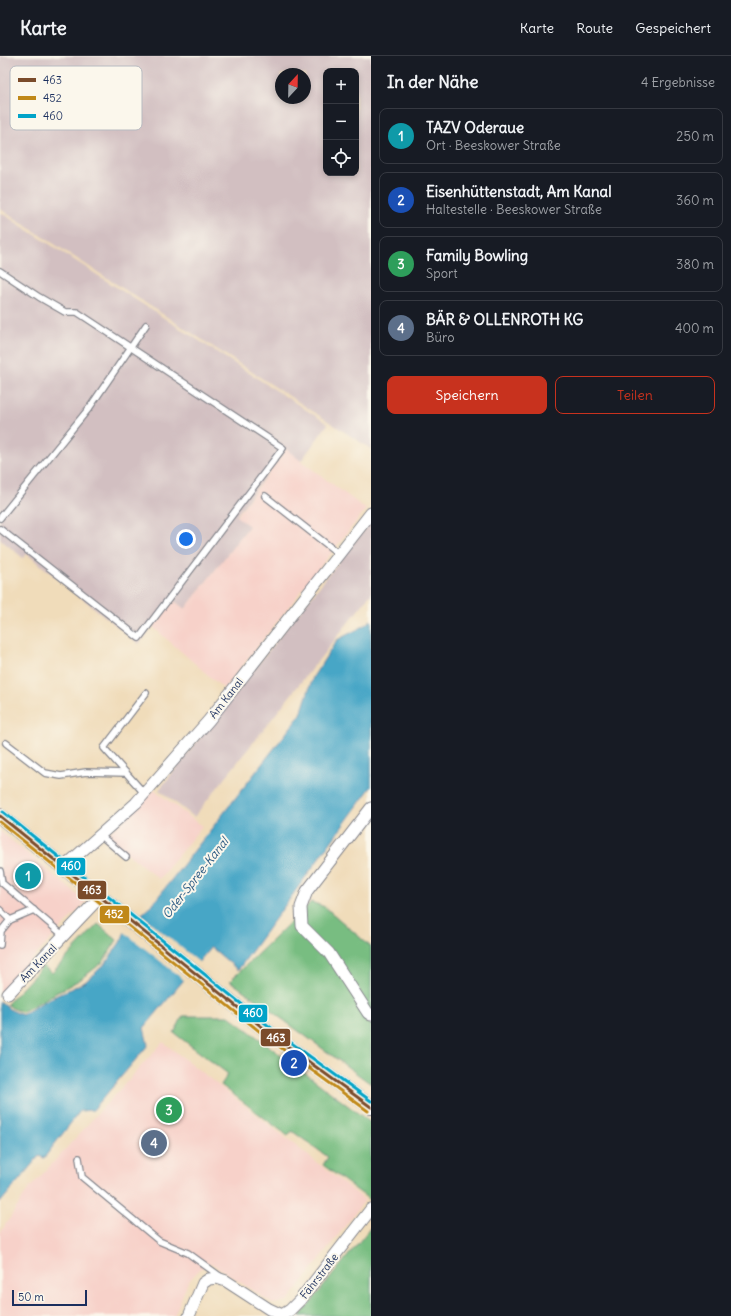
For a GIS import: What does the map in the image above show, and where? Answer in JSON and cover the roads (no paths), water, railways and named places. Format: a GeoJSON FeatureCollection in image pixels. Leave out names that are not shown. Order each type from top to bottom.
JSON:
{"type":"FeatureCollection","features":[{"type":"Feature","properties":{"kind":"street","name":"Am Kanal"},"geometry":{"type":"LineString","coordinates":[[64,867],[136,803],[209,720],[371,513]]}},
{"type":"Feature","properties":{"kind":"street"},"geometry":{"type":"LineString","coordinates":[[371,808],[307,891],[301,907],[302,926],[329,953],[364,1008],[371,1015]]}},
{"type":"Feature","properties":{"kind":"street"},"geometry":{"type":"LineString","coordinates":[[0,816],[217,989],[272,1035],[371,1107]]}},
{"type":"Feature","properties":{"kind":"street","name":"Am Kanal"},"geometry":{"type":"LineString","coordinates":[[8,994],[100,897]]}},
{"type":"Feature","properties":{"kind":"street","name":"Fährstraße"},"geometry":{"type":"LineString","coordinates":[[226,1281],[269,1309],[282,1315],[290,1310],[300,1300],[371,1209]]}},
{"type":"Feature","properties":{"kind":"street"},"geometry":{"type":"LineString","coordinates":[[189,1316],[203,1283],[209,1279],[217,1278],[226,1281]]}},
{"type":"Feature","properties":{"kind":"lane"},"geometry":{"type":"LineString","coordinates":[[0,271],[39,297],[66,312],[77,312],[283,448],[138,638],[0,529]]}},
{"type":"Feature","properties":{"kind":"lane"},"geometry":{"type":"LineString","coordinates":[[0,518],[90,407],[146,325]]}},
{"type":"Feature","properties":{"kind":"lane"},"geometry":{"type":"LineString","coordinates":[[265,496],[339,554]]}},
{"type":"Feature","properties":{"kind":"lane"},"geometry":{"type":"LineString","coordinates":[[144,793],[104,748],[146,693]]}},
{"type":"Feature","properties":{"kind":"lane"},"geometry":{"type":"LineString","coordinates":[[6,743],[45,773],[61,776],[86,772],[126,773]]}},
{"type":"Feature","properties":{"kind":"lane"},"geometry":{"type":"LineString","coordinates":[[99,835],[126,857]]}},
{"type":"Feature","properties":{"kind":"lane"},"geometry":{"type":"LineString","coordinates":[[0,871],[1,884],[64,936]]}},
{"type":"Feature","properties":{"kind":"lane"},"geometry":{"type":"LineString","coordinates":[[0,910],[10,920]]}},
{"type":"Feature","properties":{"kind":"lane"},"geometry":{"type":"LineString","coordinates":[[0,945],[1,931],[10,920],[34,910]]}},
{"type":"Feature","properties":{"kind":"lane"},"geometry":{"type":"LineString","coordinates":[[79,1158],[82,1177],[159,1240],[188,1253],[226,1281]]}},
{"type":"Feature","properties":{"kind":"water","name":"Oder-Spree-Kanal"},"geometry":{"type":"Polygon","coordinates":[[[371,620],[371,787],[238,970],[211,947],[144,1028],[148,1045],[93,1110],[80,1111],[44,1158],[39,1156],[0,1203],[0,1001],[9,1009],[22,1015],[43,1002],[85,982],[106,963],[121,941],[127,927],[151,906],[301,714],[313,677],[337,640],[362,627],[371,620]]]}},
{"type":"Feature","properties":{"kind":"place","name":"TAZV Oderaue"},"geometry":{"type":"Point","coordinates":[28,876]}},
{"type":"Feature","properties":{"kind":"place","name":"Eisenhüttenstadt, Am Kanal"},"geometry":{"type":"Point","coordinates":[294,1063]}},
{"type":"Feature","properties":{"kind":"place","name":"Family Bowling"},"geometry":{"type":"Point","coordinates":[169,1110]}},
{"type":"Feature","properties":{"kind":"place","name":"BÄR & OLLENROTH KG"},"geometry":{"type":"Point","coordinates":[154,1143]}}]}
